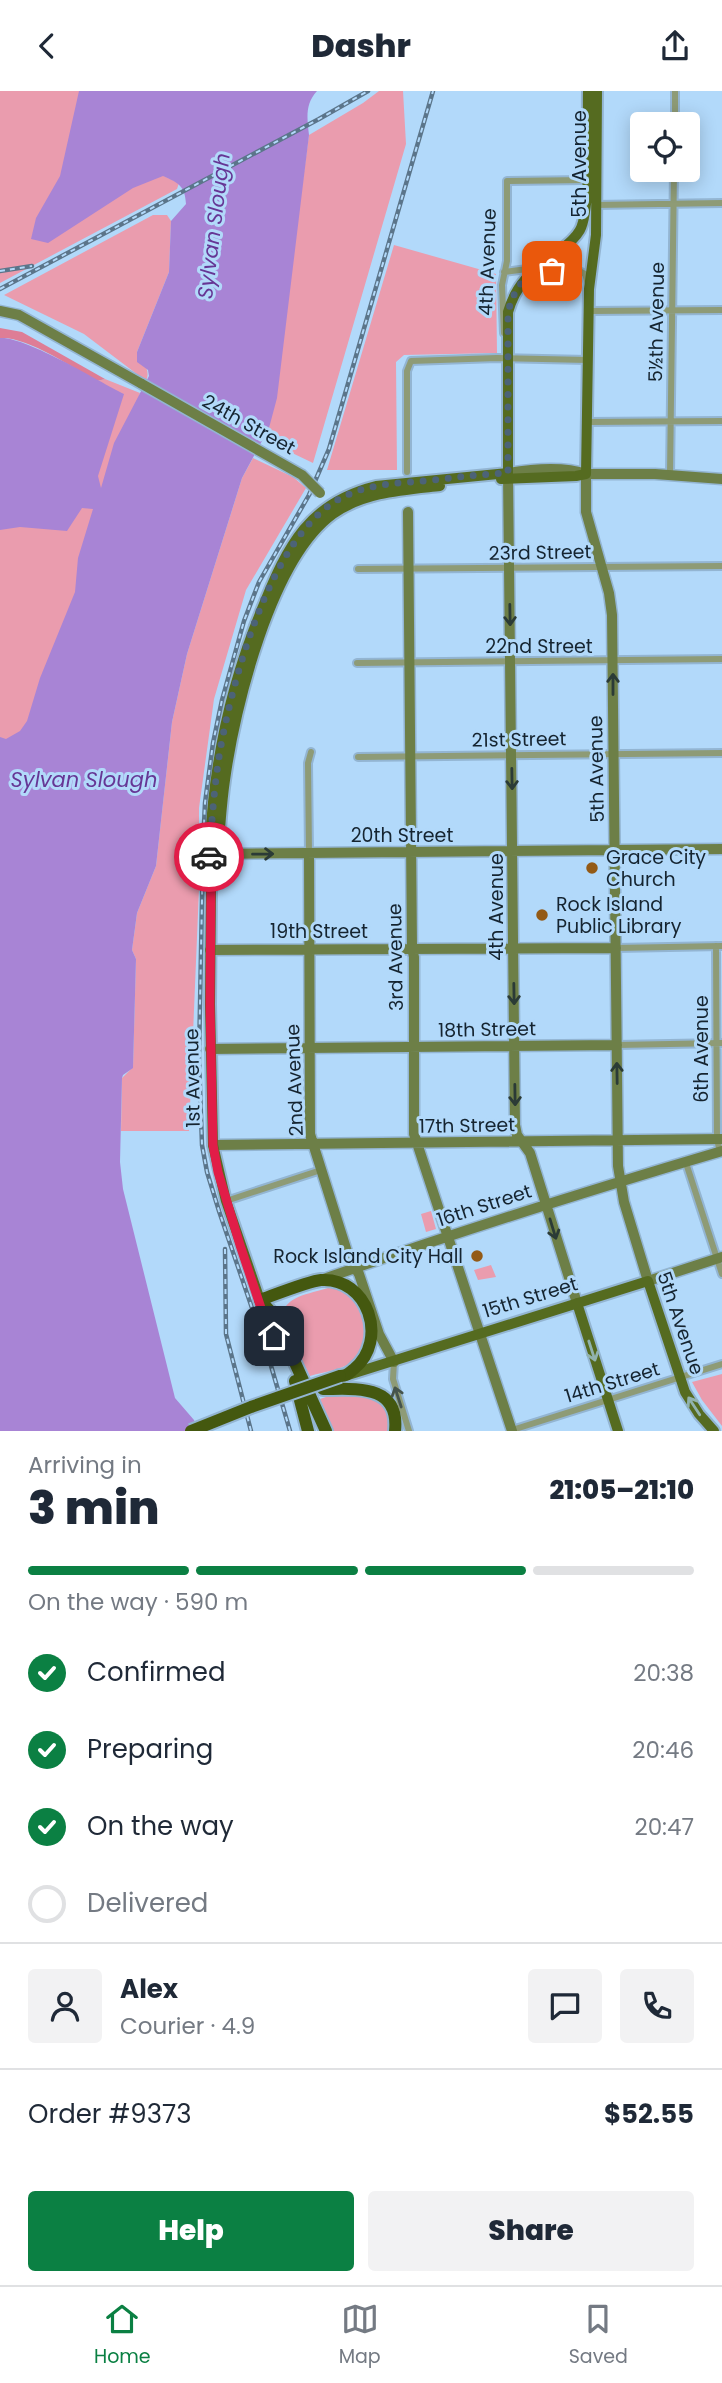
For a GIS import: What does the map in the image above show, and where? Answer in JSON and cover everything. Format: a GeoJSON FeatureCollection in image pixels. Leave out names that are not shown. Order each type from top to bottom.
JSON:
{"type":"FeatureCollection","features":[{"type":"Feature","properties":{"kind":"highway","name":"16th Street"},"geometry":{"type":"LineString","coordinates":[[260,1300],[320,1280]]}},
{"type":"Feature","properties":{"kind":"highway"},"geometry":{"type":"LineString","coordinates":[[211,1431],[344,1380],[363,1361],[371,1345],[373,1330],[363,1303],[354,1290],[339,1283],[320,1280]]}},
{"type":"Feature","properties":{"kind":"highway"},"geometry":{"type":"LineString","coordinates":[[277,1324],[280,1305],[293,1289]]}},
{"type":"Feature","properties":{"kind":"highway","name":"1st Avenue"},"geometry":{"type":"LineString","coordinates":[[260,1300],[272,1313],[326,1431]]}},
{"type":"Feature","properties":{"kind":"highway","name":"1st Avenue"},"geometry":{"type":"LineString","coordinates":[[260,1300],[264,1317],[291,1372],[309,1431]]}},
{"type":"Feature","properties":{"kind":"highway"},"geometry":{"type":"LineString","coordinates":[[344,1380],[372,1391],[387,1402],[401,1431]]}},
{"type":"Feature","properties":{"kind":"highway","name":"15th Street"},"geometry":{"type":"LineString","coordinates":[[191,1431],[251,1407],[344,1380]]}},
{"type":"Feature","properties":{"kind":"highway"},"geometry":{"type":"LineString","coordinates":[[394,1412],[395,1431]]}},
{"type":"Feature","properties":{"kind":"main road","name":"5th Avenue"},"geometry":{"type":"LineString","coordinates":[[507,361],[508,312],[514,293],[526,276],[574,238],[592,205],[587,180],[588,91]]}},
{"type":"Feature","properties":{"kind":"main road","name":"5th Avenue"},"geometry":{"type":"LineString","coordinates":[[586,474],[589,289],[594,255],[592,205],[597,91]]}},
{"type":"Feature","properties":{"kind":"main road","name":"4th Avenue"},"geometry":{"type":"LineString","coordinates":[[507,361],[508,475]]}},
{"type":"Feature","properties":{"kind":"main road"},"geometry":{"type":"LineString","coordinates":[[333,509],[357,491],[376,486],[508,475],[586,474]]}},
{"type":"Feature","properties":{"kind":"main road","name":"1st Avenue"},"geometry":{"type":"LineString","coordinates":[[260,1300],[226,1201],[213,1145],[210,1049],[211,890],[208,876],[213,854],[214,792],[222,741],[239,672],[271,587],[293,543],[312,520],[333,509]]}},
{"type":"Feature","properties":{"kind":"main road","name":"5th Avenue"},"geometry":{"type":"LineString","coordinates":[[648,1281],[679,1377],[691,1403],[713,1431]]}},
{"type":"Feature","properties":{"kind":"main road","name":"15th Street"},"geometry":{"type":"LineString","coordinates":[[344,1380],[394,1361],[648,1281]]}},
{"type":"Feature","properties":{"kind":"main road","name":"4th Avenue"},"geometry":{"type":"LineString","coordinates":[[577,1303],[618,1431]]}},
{"type":"Feature","properties":{"kind":"street"},"geometry":{"type":"LineString","coordinates":[[674,112],[675,91]]}},
{"type":"Feature","properties":{"kind":"street","name":"4th Avenue"},"geometry":{"type":"LineString","coordinates":[[508,343],[502,321],[502,285],[507,261],[507,181],[587,180]]}},
{"type":"Feature","properties":{"kind":"street","name":"5½th Avenue"},"geometry":{"type":"LineString","coordinates":[[670,475],[674,182]]}},
{"type":"Feature","properties":{"kind":"street"},"geometry":{"type":"LineString","coordinates":[[592,205],[722,203]]}},
{"type":"Feature","properties":{"kind":"street"},"geometry":{"type":"LineString","coordinates":[[504,272],[513,269],[583,272],[589,289]]}},
{"type":"Feature","properties":{"kind":"street"},"geometry":{"type":"LineString","coordinates":[[589,311],[722,310]]}},
{"type":"Feature","properties":{"kind":"street","name":"24th Street"},"geometry":{"type":"LineString","coordinates":[[0,311],[19,315],[302,475],[333,509]]}},
{"type":"Feature","properties":{"kind":"street"},"geometry":{"type":"LineString","coordinates":[[407,472],[407,371],[411,361],[588,360]]}},
{"type":"Feature","properties":{"kind":"street"},"geometry":{"type":"LineString","coordinates":[[587,422],[722,421]]}},
{"type":"Feature","properties":{"kind":"street"},"geometry":{"type":"LineString","coordinates":[[586,474],[722,479]]}},
{"type":"Feature","properties":{"kind":"street","name":"5th Avenue"},"geometry":{"type":"LineString","coordinates":[[586,474],[586,512],[611,603],[619,1182],[648,1281]]}},
{"type":"Feature","properties":{"kind":"street","name":"4th Avenue"},"geometry":{"type":"LineString","coordinates":[[508,475],[515,1125],[517,1135],[530,1153],[577,1303]]}},
{"type":"Feature","properties":{"kind":"street","name":"3rd Avenue"},"geometry":{"type":"LineString","coordinates":[[408,512],[414,1131],[512,1431]]}},
{"type":"Feature","properties":{"kind":"street","name":"23rd Street"},"geometry":{"type":"LineString","coordinates":[[358,569],[722,566]]}},
{"type":"Feature","properties":{"kind":"street","name":"22nd Street"},"geometry":{"type":"LineString","coordinates":[[357,663],[722,659]]}},
{"type":"Feature","properties":{"kind":"street","name":"2nd Avenue"},"geometry":{"type":"LineString","coordinates":[[311,752],[308,763],[310,1134],[349,1258],[356,1266],[379,1334],[394,1361],[393,1379],[409,1431]]}},
{"type":"Feature","properties":{"kind":"street","name":"21st Street"},"geometry":{"type":"LineString","coordinates":[[358,757],[722,753]]}},
{"type":"Feature","properties":{"kind":"street","name":"20th Street"},"geometry":{"type":"LineString","coordinates":[[213,854],[722,849]]}},
{"type":"Feature","properties":{"kind":"street","name":"19th Street"},"geometry":{"type":"LineString","coordinates":[[210,950],[719,946]]}},
{"type":"Feature","properties":{"kind":"street","name":"6th Avenue"},"geometry":{"type":"LineString","coordinates":[[719,946],[721,1151]]}},
{"type":"Feature","properties":{"kind":"street","name":"18th Street"},"geometry":{"type":"LineString","coordinates":[[210,1049],[719,1043]]}},
{"type":"Feature","properties":{"kind":"street","name":"17th Street"},"geometry":{"type":"LineString","coordinates":[[213,1145],[720,1139]]}},
{"type":"Feature","properties":{"kind":"street"},"geometry":{"type":"LineString","coordinates":[[683,1140],[685,1163],[720,1258],[722,1274]]}},
{"type":"Feature","properties":{"kind":"street","name":"16th Street"},"geometry":{"type":"LineString","coordinates":[[320,1280],[573,1195],[721,1151]]}},
{"type":"Feature","properties":{"kind":"street"},"geometry":{"type":"LineString","coordinates":[[226,1201],[321,1170]]}},
{"type":"Feature","properties":{"kind":"street","name":"15th Street"},"geometry":{"type":"LineString","coordinates":[[648,1281],[720,1258]]}},
{"type":"Feature","properties":{"kind":"street","name":"14th Street"},"geometry":{"type":"LineString","coordinates":[[512,1431],[722,1364]]}},
{"type":"Feature","properties":{"kind":"shaded area"},"geometry":{"type":"Polygon","coordinates":[[[0,91],[194,91],[164,176],[179,183],[177,189],[0,283],[0,91]]]}},
{"type":"Feature","properties":{"kind":"shaded area"},"geometry":{"type":"Polygon","coordinates":[[[379,91],[403,91],[406,144],[313,463],[263,439],[269,428],[309,135],[379,91]]]}},
{"type":"Feature","properties":{"kind":"shaded area"},"geometry":{"type":"Polygon","coordinates":[[[153,215],[167,215],[171,221],[169,272],[137,352],[147,369],[146,381],[84,334],[4,295],[153,215]]]}},
{"type":"Feature","properties":{"kind":"shaded area"},"geometry":{"type":"Polygon","coordinates":[[[394,245],[496,274],[497,353],[404,355],[396,362],[397,470],[327,470],[394,245]]]}},
{"type":"Feature","properties":{"kind":"shaded area"},"geometry":{"type":"Polygon","coordinates":[[[0,328],[22,332],[105,379],[97,381],[36,347],[0,338],[0,328]]]}},
{"type":"Feature","properties":{"kind":"shaded area"},"geometry":{"type":"Polygon","coordinates":[[[105,379],[140,393],[47,694],[0,764],[0,514],[97,381],[105,379]]]}},
{"type":"Feature","properties":{"kind":"shaded area"},"geometry":{"type":"Polygon","coordinates":[[[253,458],[293,477],[306,488],[246,590],[214,699],[199,808],[199,889],[189,1131],[121,1131],[122,1078],[133,1067],[136,959],[132,950],[137,913],[156,866],[172,722],[187,654],[242,478],[253,458]]]}},
{"type":"Feature","properties":{"kind":"shaded area"},"geometry":{"type":"Polygon","coordinates":[[[431,1211],[436,1229],[426,1232],[421,1214],[431,1211]]]}},
{"type":"Feature","properties":{"kind":"shaded area"},"geometry":{"type":"Polygon","coordinates":[[[491,1265],[496,1277],[478,1280],[474,1270],[491,1265]]]}},
{"type":"Feature","properties":{"kind":"shaded area"},"geometry":{"type":"Polygon","coordinates":[[[328,1288],[340,1290],[357,1306],[364,1329],[363,1342],[360,1353],[348,1365],[310,1376],[282,1320],[283,1312],[291,1301],[298,1297],[328,1288]]]}},
{"type":"Feature","properties":{"kind":"shaded area"},"geometry":{"type":"Polygon","coordinates":[[[722,1374],[722,1426],[692,1382],[722,1374]]]}},
{"type":"Feature","properties":{"kind":"shaded area"},"geometry":{"type":"Polygon","coordinates":[[[341,1392],[376,1401],[387,1413],[389,1431],[334,1431],[320,1399],[341,1392]]]}},
{"type":"Feature","properties":{"kind":"water","name":"Sylvan Slough"},"geometry":{"type":"Polygon","coordinates":[[[79,91],[317,91],[310,101],[308,111],[309,135],[277,398],[269,428],[242,478],[187,654],[172,722],[156,866],[137,913],[132,950],[136,959],[133,1068],[122,1078],[120,1162],[123,1189],[175,1398],[194,1420],[199,1431],[0,1431],[0,737],[6,739],[20,731],[27,721],[40,678],[75,592],[78,558],[93,509],[82,508],[67,531],[20,527],[0,530],[0,338],[11,339],[43,351],[124,394],[98,476],[101,488],[114,443],[149,376],[148,370],[137,362],[137,352],[169,272],[171,221],[186,204],[180,186],[163,176],[133,188],[48,243],[31,239],[36,218],[60,176],[79,91]]]}},
{"type":"Feature","properties":{"kind":"railway"},"geometry":{"type":"LineString","coordinates":[[0,289],[368,91]]}},
{"type":"Feature","properties":{"kind":"railway"},"geometry":{"type":"LineString","coordinates":[[290,1431],[267,1352],[219,1211],[202,1145],[199,1058],[205,803],[222,700],[244,621],[259,582],[309,495],[329,449],[433,91]]}},
{"type":"Feature","properties":{"kind":"railway"},"geometry":{"type":"LineString","coordinates":[[0,271],[32,266]]}},
{"type":"Feature","properties":{"kind":"railway"},"geometry":{"type":"LineString","coordinates":[[225,1249],[226,1334],[251,1431]]}},
{"type":"Feature","properties":{"kind":"way so far"},"geometry":{"type":"LineString","coordinates":[[209,857],[216,780],[231,701],[255,624],[288,551],[312,520],[330,505],[357,491],[387,484],[508,473],[508,312],[514,293],[526,276],[536,269],[552,271]]}},
{"type":"Feature","properties":{"kind":"place","name":"Grace City Church"},"geometry":{"type":"Point","coordinates":[592,868]}},
{"type":"Feature","properties":{"kind":"place","name":"Rock Island Public Library"},"geometry":{"type":"Point","coordinates":[542,915]}},
{"type":"Feature","properties":{"kind":"place","name":"Rock Island City Hall"},"geometry":{"type":"Point","coordinates":[477,1256]}},
{"type":"Feature","properties":{"kind":"route"},"geometry":{"type":"LineString","coordinates":[[209,857],[213,1145],[218,1172],[240,1245],[264,1317],[274,1336]]}}]}
